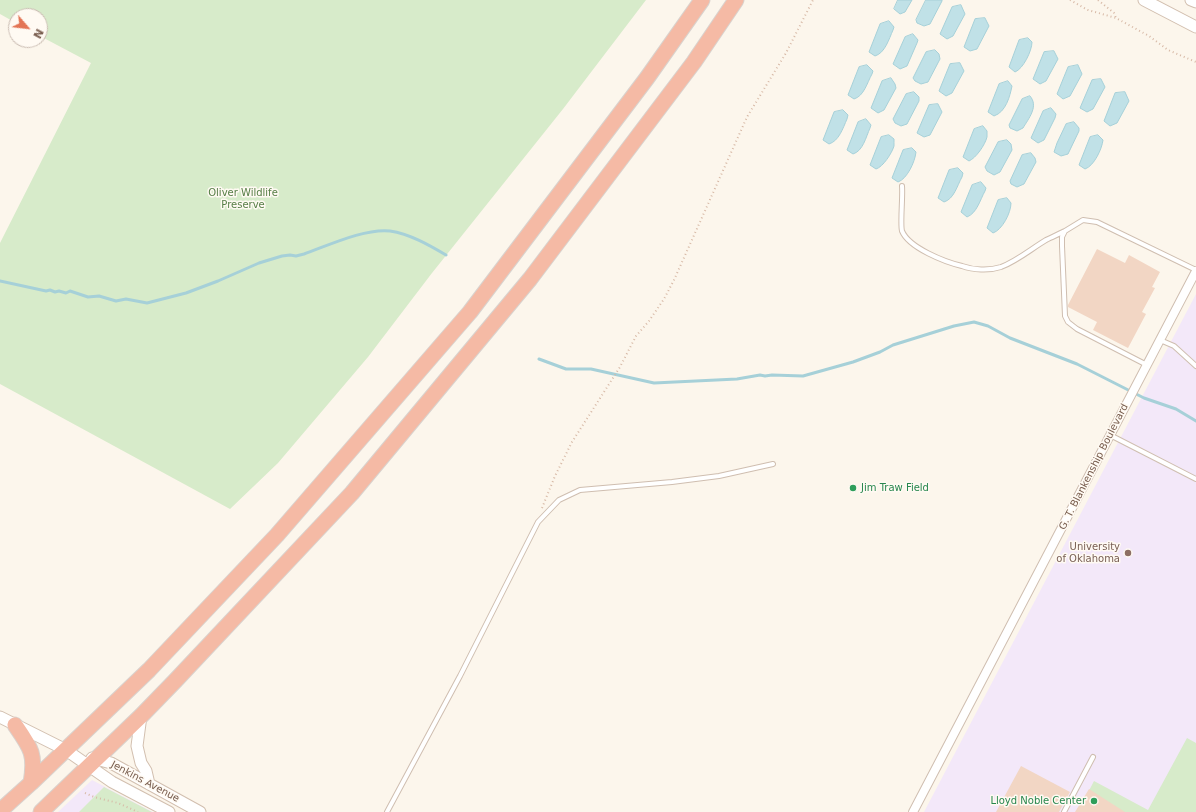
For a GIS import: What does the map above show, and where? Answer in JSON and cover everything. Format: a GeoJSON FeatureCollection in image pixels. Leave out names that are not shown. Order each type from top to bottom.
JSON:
{"type":"FeatureCollection","features":[{"type":"Feature","properties":{"kind":"highway"},"geometry":{"type":"LineString","coordinates":[[0,811],[149,670],[277,535],[470,312],[648,78],[702,0]]}},
{"type":"Feature","properties":{"kind":"highway"},"geometry":{"type":"LineString","coordinates":[[40,812],[93,763],[189,667],[352,493],[530,279],[694,62],[736,0]]}},
{"type":"Feature","properties":{"kind":"highway"},"geometry":{"type":"LineString","coordinates":[[15,725],[31,752],[34,766],[31,783]]}},
{"type":"Feature","properties":{"kind":"main road"},"geometry":{"type":"LineString","coordinates":[[1144,0],[1196,27]]}},
{"type":"Feature","properties":{"kind":"main road"},"geometry":{"type":"LineString","coordinates":[[1191,0],[1196,2]]}},
{"type":"Feature","properties":{"kind":"main road"},"geometry":{"type":"LineString","coordinates":[[141,716],[137,746],[149,784]]}},
{"type":"Feature","properties":{"kind":"main road","name":"Jenkins Avenue"},"geometry":{"type":"LineString","coordinates":[[0,717],[93,763],[112,782],[169,812]]}},
{"type":"Feature","properties":{"kind":"main road","name":"Jenkins Avenue"},"geometry":{"type":"LineString","coordinates":[[93,763],[111,763],[200,812]]}},
{"type":"Feature","properties":{"kind":"street","name":"G. T. Blankenship Boulevard"},"geometry":{"type":"LineString","coordinates":[[913,812],[1196,271]]}},
{"type":"Feature","properties":{"kind":"lane"},"geometry":{"type":"LineString","coordinates":[[902,186],[902,231],[911,243],[922,251],[962,266],[976,269],[992,269],[1000,267],[1015,260],[1048,239],[1083,220],[1096,222],[1196,271]]}},
{"type":"Feature","properties":{"kind":"lane"},"geometry":{"type":"LineString","coordinates":[[1065,231],[1062,237],[1062,246],[1065,316],[1068,322],[1077,329],[1147,365]]}},
{"type":"Feature","properties":{"kind":"lane"},"geometry":{"type":"LineString","coordinates":[[1160,340],[1174,346],[1196,366]]}},
{"type":"Feature","properties":{"kind":"lane"},"geometry":{"type":"LineString","coordinates":[[1110,435],[1196,480]]}},
{"type":"Feature","properties":{"kind":"lane"},"geometry":{"type":"LineString","coordinates":[[387,812],[460,676],[538,522],[559,500],[580,490],[672,482],[719,476],[773,464]]}},
{"type":"Feature","properties":{"kind":"lane"},"geometry":{"type":"LineString","coordinates":[[1064,812],[1093,757]]}},
{"type":"Feature","properties":{"kind":"path"},"geometry":{"type":"LineString","coordinates":[[538,522],[541,510],[555,476],[572,442],[620,367],[636,336],[649,321],[664,299],[674,280],[748,117],[786,53],[812,0]]}},
{"type":"Feature","properties":{"kind":"path"},"geometry":{"type":"LineString","coordinates":[[1070,0],[1088,10],[1116,18],[1149,36],[1168,50],[1196,62]]}},
{"type":"Feature","properties":{"kind":"path"},"geometry":{"type":"LineString","coordinates":[[1098,0],[1114,13],[1116,18]]}},
{"type":"Feature","properties":{"kind":"path"},"geometry":{"type":"LineString","coordinates":[[85,793],[94,797],[118,803],[138,812]]}},
{"type":"Feature","properties":{"kind":"shaded area","name":"University of Oklahoma"},"geometry":{"type":"Polygon","coordinates":[[[1196,294],[1196,812],[924,812],[1196,294]]]}},
{"type":"Feature","properties":{"kind":"shaded area"},"geometry":{"type":"Polygon","coordinates":[[[92,780],[153,812],[58,812],[92,780]]]}},
{"type":"Feature","properties":{"kind":"green space","name":"Oliver Wildlife Preserve"},"geometry":{"type":"Polygon","coordinates":[[[0,0],[646,0],[563,109],[432,273],[368,357],[278,463],[230,509],[0,384],[0,243],[91,63],[48,40],[48,8],[8,8],[8,18],[0,14],[0,0]]]}},
{"type":"Feature","properties":{"kind":"green space"},"geometry":{"type":"Polygon","coordinates":[[[1187,738],[1196,743],[1196,812],[1078,812],[1094,781],[1148,810],[1187,738]]]}},
{"type":"Feature","properties":{"kind":"green space"},"geometry":{"type":"Polygon","coordinates":[[[104,787],[152,812],[79,812],[104,787]]]}},
{"type":"Feature","properties":{"kind":"water"},"geometry":{"type":"Polygon","coordinates":[[[898,0],[912,0],[905,12],[900,14],[894,9],[898,0]]]}},
{"type":"Feature","properties":{"kind":"water"},"geometry":{"type":"Polygon","coordinates":[[[926,0],[942,1],[930,24],[924,26],[917,23],[916,20],[926,0]]]}},
{"type":"Feature","properties":{"kind":"water"},"geometry":{"type":"Polygon","coordinates":[[[961,5],[965,14],[953,36],[947,39],[940,34],[952,7],[961,5]]]}},
{"type":"Feature","properties":{"kind":"water"},"geometry":{"type":"Polygon","coordinates":[[[985,18],[989,26],[977,49],[970,51],[964,47],[975,19],[985,18]]]}},
{"type":"Feature","properties":{"kind":"water"},"geometry":{"type":"Polygon","coordinates":[[[889,21],[894,27],[893,30],[884,49],[875,56],[869,52],[880,24],[889,21]]]}},
{"type":"Feature","properties":{"kind":"water"},"geometry":{"type":"Polygon","coordinates":[[[913,34],[918,40],[917,43],[907,66],[900,69],[893,64],[905,37],[913,34]]]}},
{"type":"Feature","properties":{"kind":"water"},"geometry":{"type":"Polygon","coordinates":[[[1028,38],[1032,42],[1029,55],[1024,64],[1015,72],[1009,67],[1019,40],[1028,38]]]}},
{"type":"Feature","properties":{"kind":"water"},"geometry":{"type":"Polygon","coordinates":[[[935,50],[939,54],[940,59],[928,82],[921,84],[915,81],[913,78],[926,52],[935,50]]]}},
{"type":"Feature","properties":{"kind":"water"},"geometry":{"type":"Polygon","coordinates":[[[1054,51],[1058,59],[1046,81],[1040,84],[1033,79],[1044,52],[1054,51]]]}},
{"type":"Feature","properties":{"kind":"water"},"geometry":{"type":"Polygon","coordinates":[[[960,63],[964,71],[952,93],[946,96],[939,91],[950,64],[960,63]]]}},
{"type":"Feature","properties":{"kind":"water"},"geometry":{"type":"Polygon","coordinates":[[[867,65],[873,71],[872,74],[863,92],[854,99],[848,95],[859,67],[867,65]]]}},
{"type":"Feature","properties":{"kind":"water"},"geometry":{"type":"Polygon","coordinates":[[[1078,65],[1082,74],[1070,96],[1063,99],[1057,94],[1068,67],[1078,65]]]}},
{"type":"Feature","properties":{"kind":"water"},"geometry":{"type":"Polygon","coordinates":[[[891,78],[896,88],[884,110],[878,113],[871,108],[882,81],[891,78]]]}},
{"type":"Feature","properties":{"kind":"water"},"geometry":{"type":"Polygon","coordinates":[[[1101,79],[1105,87],[1093,109],[1087,112],[1080,108],[1092,80],[1101,79]]]}},
{"type":"Feature","properties":{"kind":"water"},"geometry":{"type":"Polygon","coordinates":[[[1008,81],[1012,86],[1009,99],[1002,111],[994,116],[988,112],[999,84],[1008,81]]]}},
{"type":"Feature","properties":{"kind":"water"},"geometry":{"type":"Polygon","coordinates":[[[914,92],[919,97],[919,101],[907,124],[901,126],[895,123],[893,119],[906,94],[914,92]]]}},
{"type":"Feature","properties":{"kind":"water"},"geometry":{"type":"Polygon","coordinates":[[[1125,92],[1129,101],[1117,123],[1110,126],[1104,121],[1115,93],[1125,92]]]}},
{"type":"Feature","properties":{"kind":"water"},"geometry":{"type":"Polygon","coordinates":[[[1030,96],[1034,104],[1032,112],[1023,128],[1017,131],[1010,128],[1009,125],[1022,99],[1030,96]]]}},
{"type":"Feature","properties":{"kind":"water"},"geometry":{"type":"Polygon","coordinates":[[[938,104],[942,112],[930,135],[924,137],[917,133],[929,105],[938,104]]]}},
{"type":"Feature","properties":{"kind":"water"},"geometry":{"type":"Polygon","coordinates":[[[1051,108],[1056,114],[1055,118],[1044,140],[1038,143],[1031,138],[1043,111],[1051,108]]]}},
{"type":"Feature","properties":{"kind":"water"},"geometry":{"type":"Polygon","coordinates":[[[843,110],[848,115],[847,119],[838,137],[829,144],[823,140],[834,112],[843,110]]]}},
{"type":"Feature","properties":{"kind":"water"},"geometry":{"type":"Polygon","coordinates":[[[866,119],[871,125],[866,139],[862,147],[853,154],[847,150],[858,122],[866,119]]]}},
{"type":"Feature","properties":{"kind":"water"},"geometry":{"type":"Polygon","coordinates":[[[1074,122],[1079,128],[1079,131],[1068,154],[1061,156],[1054,152],[1057,143],[1066,124],[1074,122]]]}},
{"type":"Feature","properties":{"kind":"water"},"geometry":{"type":"Polygon","coordinates":[[[983,126],[987,131],[986,140],[977,154],[969,161],[963,157],[974,129],[983,126]]]}},
{"type":"Feature","properties":{"kind":"water"},"geometry":{"type":"Polygon","coordinates":[[[889,135],[894,139],[893,149],[884,163],[876,169],[870,165],[881,137],[889,135]]]}},
{"type":"Feature","properties":{"kind":"water"},"geometry":{"type":"Polygon","coordinates":[[[1098,135],[1103,140],[1101,148],[1094,161],[1085,169],[1079,165],[1090,137],[1098,135]]]}},
{"type":"Feature","properties":{"kind":"water"},"geometry":{"type":"Polygon","coordinates":[[[1007,140],[1011,144],[1012,150],[1000,172],[994,175],[987,171],[985,167],[998,142],[1007,140]]]}},
{"type":"Feature","properties":{"kind":"water"},"geometry":{"type":"Polygon","coordinates":[[[912,148],[916,152],[912,165],[907,174],[898,182],[892,178],[903,150],[912,148]]]}},
{"type":"Feature","properties":{"kind":"water"},"geometry":{"type":"Polygon","coordinates":[[[1031,153],[1036,162],[1024,184],[1017,187],[1011,184],[1010,181],[1022,155],[1031,153]]]}},
{"type":"Feature","properties":{"kind":"water"},"geometry":{"type":"Polygon","coordinates":[[[958,168],[963,173],[962,177],[953,195],[944,202],[938,198],[949,170],[958,168]]]}},
{"type":"Feature","properties":{"kind":"water"},"geometry":{"type":"Polygon","coordinates":[[[981,182],[986,188],[985,191],[976,209],[967,217],[961,212],[972,185],[981,182]]]}},
{"type":"Feature","properties":{"kind":"water"},"geometry":{"type":"Polygon","coordinates":[[[1007,198],[1011,203],[1008,216],[1003,225],[993,233],[987,228],[998,200],[1007,198]]]}},
{"type":"Feature","properties":{"kind":"building"},"geometry":{"type":"Polygon","coordinates":[[[1097,249],[1125,263],[1129,255],[1160,272],[1152,287],[1155,288],[1142,312],[1146,314],[1128,348],[1093,330],[1097,322],[1068,307],[1097,249]]]}},
{"type":"Feature","properties":{"kind":"building"},"geometry":{"type":"Polygon","coordinates":[[[1021,766],[1070,792],[1059,812],[996,812],[1021,766]]]}},
{"type":"Feature","properties":{"kind":"building","name":"Lloyd Noble Center"},"geometry":{"type":"Polygon","coordinates":[[[1089,789],[1125,812],[1075,812],[1089,789]]]}},
{"type":"Feature","properties":{"kind":"waterway"},"geometry":{"type":"LineString","coordinates":[[0,281],[46,291],[50,290],[66,293],[70,291],[88,297],[99,296],[116,301],[126,299],[147,303],[186,293],[259,263],[282,256],[296,256],[304,254],[346,238],[369,232],[397,232],[412,237],[446,255]]}},
{"type":"Feature","properties":{"kind":"waterway"},"geometry":{"type":"LineString","coordinates":[[539,359],[566,369],[591,369],[654,383],[737,379],[760,375],[803,376],[853,362],[880,352],[893,345],[954,326],[974,322],[988,326],[1010,338],[1077,364],[1144,398],[1176,409],[1196,421]]}},
{"type":"Feature","properties":{"kind":"place","name":"Jim Traw Field"},"geometry":{"type":"Point","coordinates":[853,488]}},
{"type":"Feature","properties":{"kind":"place","name":"University of Oklahoma"},"geometry":{"type":"Point","coordinates":[1128,553]}},
{"type":"Feature","properties":{"kind":"place","name":"Lloyd Noble Center"},"geometry":{"type":"Point","coordinates":[1094,801]}}]}
